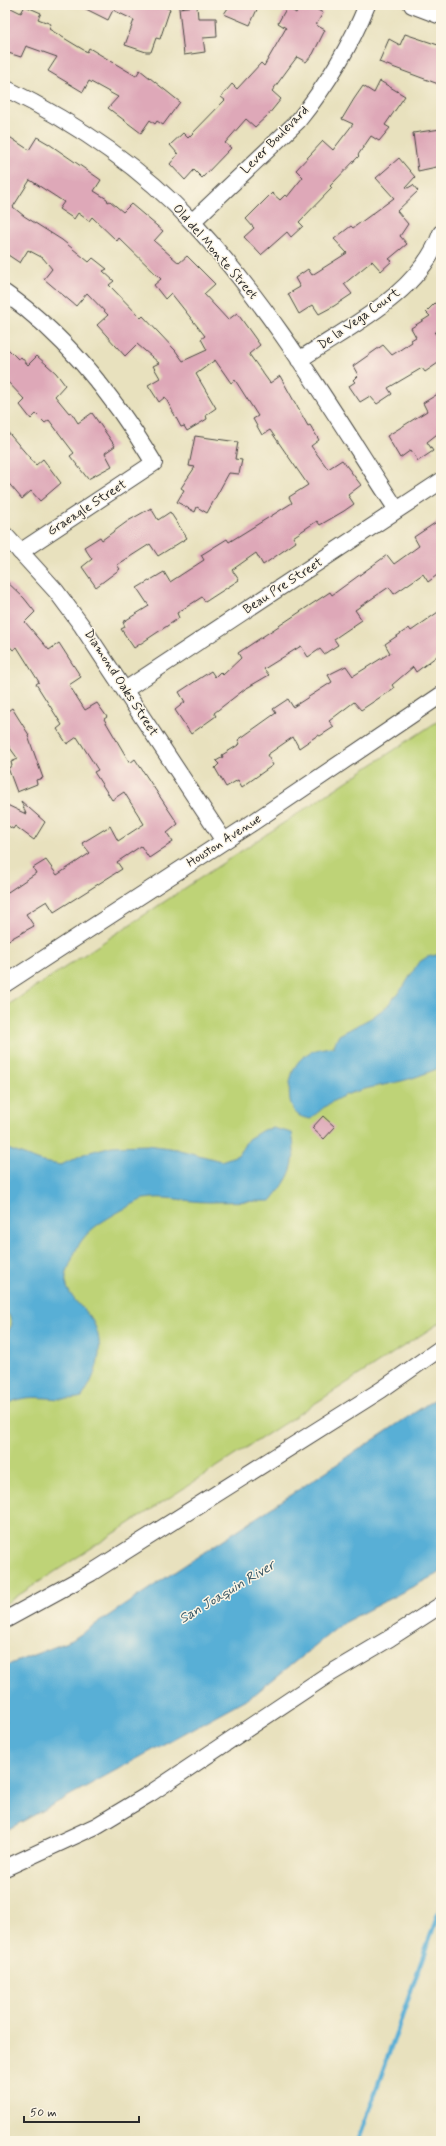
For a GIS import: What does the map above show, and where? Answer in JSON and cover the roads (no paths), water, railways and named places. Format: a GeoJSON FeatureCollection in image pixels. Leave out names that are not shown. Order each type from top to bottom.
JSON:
{"type":"FeatureCollection","features":[{"type":"Feature","properties":{"kind":"street","name":"Lever Boulevard"},"geometry":{"type":"LineString","coordinates":[[192,222],[298,121],[308,109],[345,53],[366,5]]}},
{"type":"Feature","properties":{"kind":"street"},"geometry":{"type":"LineString","coordinates":[[412,5],[441,16]]}},
{"type":"Feature","properties":{"kind":"street","name":"Old del Monte Street"},"geometry":{"type":"LineString","coordinates":[[5,88],[45,109],[113,153],[150,183],[192,222],[237,273],[299,360],[397,510]]}},
{"type":"Feature","properties":{"kind":"street","name":"De la Vega Court"},"geometry":{"type":"LineString","coordinates":[[299,360],[381,306],[397,293],[416,273],[430,254],[441,233]]}},
{"type":"Feature","properties":{"kind":"street","name":"Graeagle Street"},"geometry":{"type":"LineString","coordinates":[[5,293],[43,324],[78,358],[107,391],[132,425],[154,463],[20,552]]}},
{"type":"Feature","properties":{"kind":"street","name":"Beau Pre Street"},"geometry":{"type":"LineString","coordinates":[[125,690],[441,481]]}},
{"type":"Feature","properties":{"kind":"street","name":"Diamond Oaks Street"},"geometry":{"type":"LineString","coordinates":[[5,535],[56,591],[82,626],[224,841]]}},
{"type":"Feature","properties":{"kind":"street","name":"Houston Avenue"},"geometry":{"type":"LineString","coordinates":[[5,984],[224,841],[441,695]]}},
{"type":"Feature","properties":{"kind":"street"},"geometry":{"type":"LineString","coordinates":[[5,1620],[56,1594],[96,1570],[200,1502],[381,1390],[441,1348]]}},
{"type":"Feature","properties":{"kind":"street"},"geometry":{"type":"LineString","coordinates":[[5,1868],[96,1826],[151,1793],[326,1676],[390,1638],[441,1605]]}},
{"type":"Feature","properties":{"kind":"water"},"geometry":{"type":"Polygon","coordinates":[[[441,954],[441,1067],[413,1078],[345,1095],[334,1101],[311,1119],[297,1114],[292,1107],[289,1093],[293,1071],[300,1060],[311,1052],[333,1047],[339,1035],[371,1018],[386,1007],[404,986],[418,963],[427,957],[441,954]]]}},
{"type":"Feature","properties":{"kind":"water"},"geometry":{"type":"Polygon","coordinates":[[[273,1128],[292,1133],[294,1153],[288,1178],[271,1201],[200,1202],[168,1198],[144,1199],[104,1220],[90,1231],[75,1252],[66,1275],[66,1283],[73,1298],[92,1320],[99,1339],[98,1360],[92,1379],[82,1397],[72,1399],[23,1398],[5,1406],[5,1339],[12,1324],[9,1315],[5,1313],[5,1148],[43,1162],[61,1165],[86,1153],[112,1146],[148,1145],[176,1149],[221,1161],[238,1155],[248,1139],[263,1130],[273,1128]]]}},
{"type":"Feature","properties":{"kind":"water","name":"San Joaquin River"},"geometry":{"type":"Polygon","coordinates":[[[441,1395],[441,1572],[343,1623],[255,1694],[5,1831],[5,1666],[72,1640],[441,1395]]]}},
{"type":"Feature","properties":{"kind":"waterway"},"geometry":{"type":"LineString","coordinates":[[358,2141],[441,1906]]}}]}
